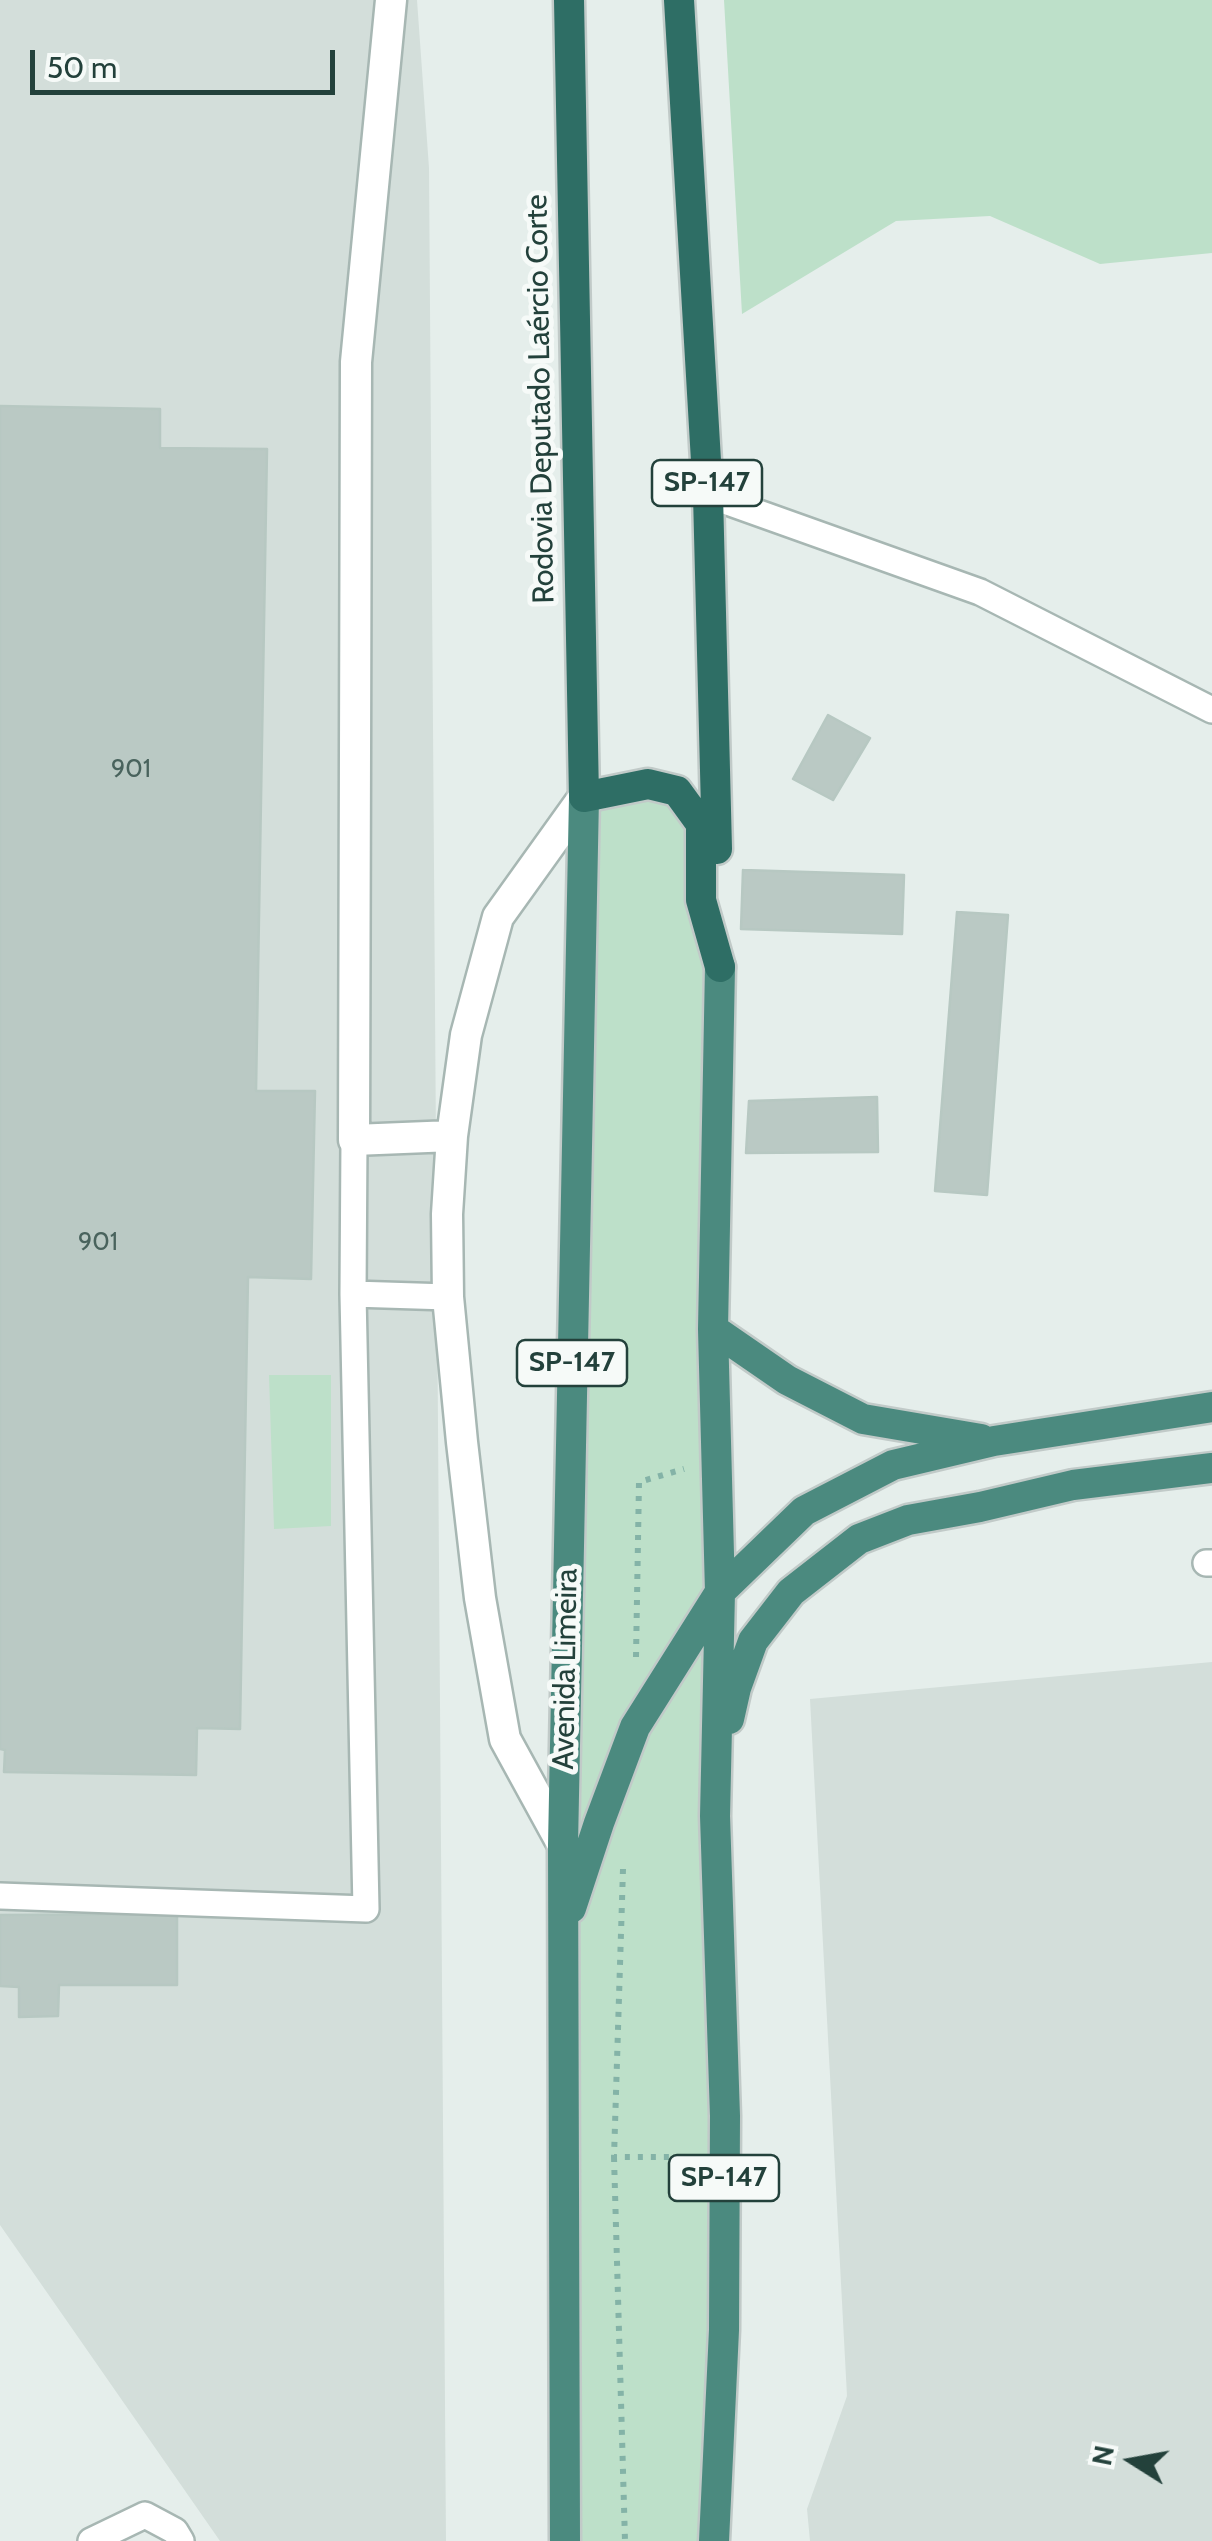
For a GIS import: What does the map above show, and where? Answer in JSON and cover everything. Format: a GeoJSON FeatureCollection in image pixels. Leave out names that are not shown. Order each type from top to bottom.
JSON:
{"type":"FeatureCollection","features":[{"type":"Feature","properties":{"kind":"highway","name":"Rodovia Deputado Laércio Corte"},"geometry":{"type":"LineString","coordinates":[[569,0],[584,798]]}},
{"type":"Feature","properties":{"kind":"highway","name":"SP-147"},"geometry":{"type":"LineString","coordinates":[[679,0],[708,495],[720,967],[714,1329],[720,1592],[714,1816],[725,2116],[724,2330],[714,2541]]}},
{"type":"Feature","properties":{"kind":"highway"},"geometry":{"type":"LineString","coordinates":[[584,798],[648,784],[676,791],[701,824],[701,900],[720,967]]}},
{"type":"Feature","properties":{"kind":"highway","name":"Avenida Limeira"},"geometry":{"type":"LineString","coordinates":[[565,2541],[563,1845],[584,798]]}},
{"type":"Feature","properties":{"kind":"highway"},"geometry":{"type":"LineString","coordinates":[[714,1329],[787,1380],[863,1419],[994,1441]]}},
{"type":"Feature","properties":{"kind":"highway"},"geometry":{"type":"LineString","coordinates":[[564,1930],[634,1728],[720,1592],[804,1511],[893,1465],[994,1441],[1212,1407]]}},
{"type":"Feature","properties":{"kind":"highway"},"geometry":{"type":"LineString","coordinates":[[714,1816],[736,1688],[753,1641],[791,1592],[859,1539],[908,1520],[1073,1485],[1212,1468]]}},
{"type":"Feature","properties":{"kind":"highway"},"geometry":{"type":"LineString","coordinates":[[697,2541],[718,2464]]}},
{"type":"Feature","properties":{"kind":"street"},"geometry":{"type":"LineString","coordinates":[[391,0],[356,362],[354,1140],[452,1136]]}},
{"type":"Feature","properties":{"kind":"street"},"geometry":{"type":"LineString","coordinates":[[563,1845],[506,1739],[480,1598],[448,1297],[448,1214],[452,1136],[466,1035],[498,916],[584,798]]}},
{"type":"Feature","properties":{"kind":"lane"},"geometry":{"type":"LineString","coordinates":[[708,495],[980,592],[1212,710]]}},
{"type":"Feature","properties":{"kind":"lane"},"geometry":{"type":"LineString","coordinates":[[0,1896],[366,1909],[352,1294],[354,1140]]}},
{"type":"Feature","properties":{"kind":"lane"},"geometry":{"type":"LineString","coordinates":[[352,1294],[448,1297]]}},
{"type":"Feature","properties":{"kind":"lane"},"geometry":{"type":"LineString","coordinates":[[92,2541],[145,2514],[175,2531],[181,2541]]}},
{"type":"Feature","properties":{"kind":"path"},"geometry":{"type":"LineString","coordinates":[[636,1671],[639,1482],[715,1460]]}},
{"type":"Feature","properties":{"kind":"path"},"geometry":{"type":"LineString","coordinates":[[624,1852],[614,2157],[625,2541]]}},
{"type":"Feature","properties":{"kind":"path"},"geometry":{"type":"LineString","coordinates":[[614,2157],[724,2156]]}},
{"type":"Feature","properties":{"kind":"shaded area"},"geometry":{"type":"Polygon","coordinates":[[[0,0],[417,0],[429,168],[446,2541],[220,2541],[0,2225],[0,0]]]}},
{"type":"Feature","properties":{"kind":"shaded area"},"geometry":{"type":"Polygon","coordinates":[[[1212,1662],[1212,2541],[810,2541],[807,2509],[847,2396],[810,1699],[1212,1662]]]}},
{"type":"Feature","properties":{"kind":"green space"},"geometry":{"type":"Polygon","coordinates":[[[724,0],[1212,0],[1212,253],[1100,264],[990,216],[896,221],[742,314],[724,0]]]}},
{"type":"Feature","properties":{"kind":"green space"},"geometry":{"type":"Polygon","coordinates":[[[648,784],[701,824],[720,967],[714,2541],[565,2541],[584,797],[648,784]]]}},
{"type":"Feature","properties":{"kind":"green space"},"geometry":{"type":"Polygon","coordinates":[[[269,1375],[331,1375],[331,1526],[274,1529],[269,1375]]]}},
{"type":"Feature","properties":{"kind":"building"},"geometry":{"type":"Polygon","coordinates":[[[0,406],[160,409],[160,448],[267,449],[256,1091],[315,1091],[311,1279],[248,1277],[240,1729],[197,1728],[196,1775],[4,1772],[5,1750],[0,1749],[0,406]]]}},
{"type":"Feature","properties":{"kind":"building"},"geometry":{"type":"Polygon","coordinates":[[[828,715],[870,738],[833,800],[793,779],[828,715]]]}},
{"type":"Feature","properties":{"kind":"building"},"geometry":{"type":"Polygon","coordinates":[[[743,870],[904,875],[902,934],[741,929],[743,870]]]}},
{"type":"Feature","properties":{"kind":"building"},"geometry":{"type":"Polygon","coordinates":[[[957,912],[1008,915],[987,1195],[935,1191],[957,912]]]}},
{"type":"Feature","properties":{"kind":"building"},"geometry":{"type":"Polygon","coordinates":[[[877,1097],[878,1152],[746,1153],[749,1101],[877,1097]]]}},
{"type":"Feature","properties":{"kind":"building"},"geometry":{"type":"Polygon","coordinates":[[[177,1914],[177,1985],[59,1985],[58,2016],[19,2017],[19,1987],[0,1986],[0,1915],[177,1914]]]}}]}
